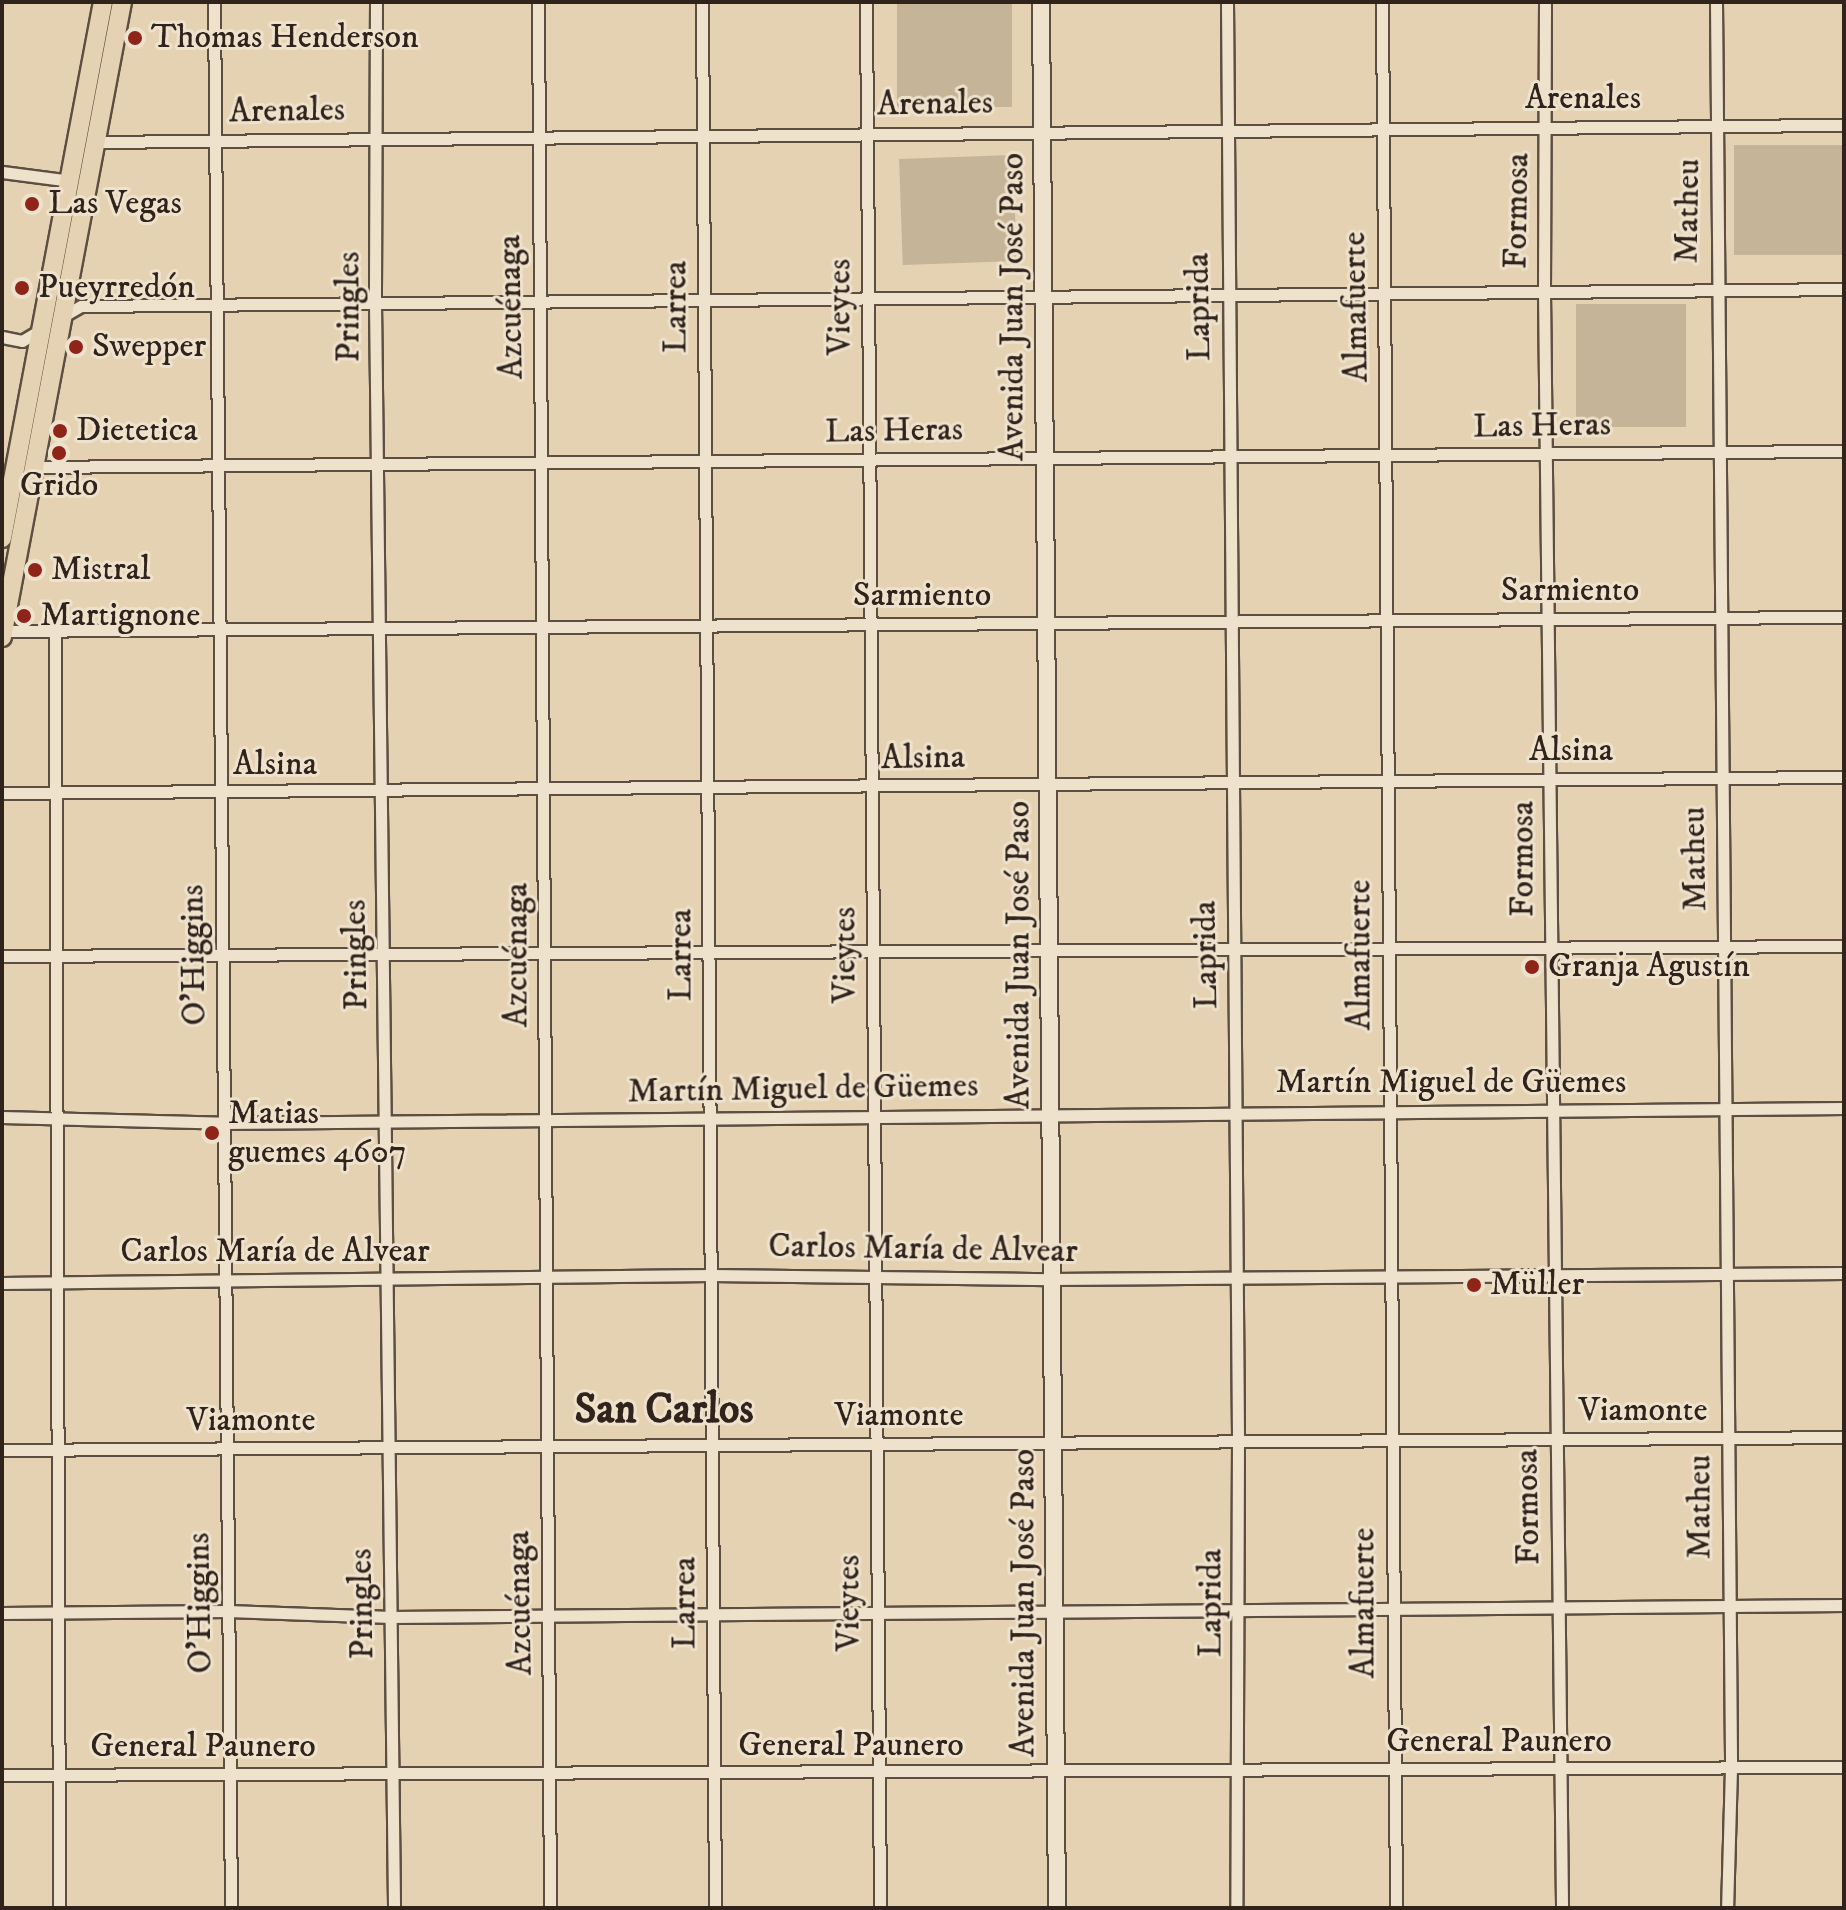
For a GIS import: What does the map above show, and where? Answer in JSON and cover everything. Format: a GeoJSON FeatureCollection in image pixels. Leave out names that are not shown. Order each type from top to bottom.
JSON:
{"type":"FeatureCollection","features":[{"type":"Feature","properties":{"kind":"main road"},"geometry":{"type":"LineString","coordinates":[[2,538],[6,500],[41,329],[60,183],[103,2]]}},
{"type":"Feature","properties":{"kind":"main road"},"geometry":{"type":"LineString","coordinates":[[2,633],[122,2]]}},
{"type":"Feature","properties":{"kind":"main road","name":"Avenida Juan José Paso"},"geometry":{"type":"LineString","coordinates":[[1041,2],[1057,1908]]}},
{"type":"Feature","properties":{"kind":"street","name":"O'Higgins"},"geometry":{"type":"LineString","coordinates":[[214,2],[213,305],[231,1908]]}},
{"type":"Feature","properties":{"kind":"street","name":"Pringles"},"geometry":{"type":"LineString","coordinates":[[376,2],[375,303],[380,464],[386,1448],[394,1908]]}},
{"type":"Feature","properties":{"kind":"street","name":"Azcuénaga"},"geometry":{"type":"LineString","coordinates":[[538,2],[537,301],[543,463],[550,1908]]}},
{"type":"Feature","properties":{"kind":"street","name":"Larrea"},"geometry":{"type":"LineString","coordinates":[[702,2],[715,1908]]}},
{"type":"Feature","properties":{"kind":"street","name":"Vieytes"},"geometry":{"type":"LineString","coordinates":[[866,2],[880,1908]]}},
{"type":"Feature","properties":{"kind":"street","name":"Laprida"},"geometry":{"type":"LineString","coordinates":[[1227,2],[1226,295],[1231,456],[1240,1772],[1236,1908]]}},
{"type":"Feature","properties":{"kind":"street","name":"Almafuerte"},"geometry":{"type":"LineString","coordinates":[[1382,2],[1396,1908]]}},
{"type":"Feature","properties":{"kind":"street","name":"Formosa"},"geometry":{"type":"LineString","coordinates":[[1545,2],[1544,292],[1549,454],[1555,1439],[1562,1908]]}},
{"type":"Feature","properties":{"kind":"street","name":"Matheu"},"geometry":{"type":"LineString","coordinates":[[1716,2],[1715,290],[1720,452],[1727,1606],[1731,1768],[1727,1908]]}},
{"type":"Feature","properties":{"kind":"street","name":"Arenales"},"geometry":{"type":"LineString","coordinates":[[96,140],[1844,125]]}},
{"type":"Feature","properties":{"kind":"street"},"geometry":{"type":"LineString","coordinates":[[2,172],[60,183],[96,140]]}},
{"type":"Feature","properties":{"kind":"street"},"geometry":{"type":"LineString","coordinates":[[2,337],[22,341],[81,306],[1844,289]]}},
{"type":"Feature","properties":{"kind":"street","name":"Las Heras"},"geometry":{"type":"LineString","coordinates":[[34,467],[1844,451]]}},
{"type":"Feature","properties":{"kind":"street"},"geometry":{"type":"LineString","coordinates":[[6,500],[34,467]]}},
{"type":"Feature","properties":{"kind":"street","name":"Sarmiento"},"geometry":{"type":"LineString","coordinates":[[2,633],[55,629],[1844,617]]}},
{"type":"Feature","properties":{"kind":"street"},"geometry":{"type":"LineString","coordinates":[[55,629],[59,1908]]}},
{"type":"Feature","properties":{"kind":"street","name":"Alsina"},"geometry":{"type":"LineString","coordinates":[[2,793],[383,793],[1232,781],[1844,777]]}},
{"type":"Feature","properties":{"kind":"street"},"geometry":{"type":"LineString","coordinates":[[2,956],[222,958],[1844,946]]}},
{"type":"Feature","properties":{"kind":"street","name":"Martín Miguel de Güemes"},"geometry":{"type":"LineString","coordinates":[[2,1117],[224,1123],[1844,1108]]}},
{"type":"Feature","properties":{"kind":"street","name":"Carlos María de Alvear"},"geometry":{"type":"LineString","coordinates":[[2,1283],[711,1275],[1051,1279],[1844,1273]]}},
{"type":"Feature","properties":{"kind":"street","name":"Viamonte"},"geometry":{"type":"LineString","coordinates":[[2,1450],[1844,1437]]}},
{"type":"Feature","properties":{"kind":"street"},"geometry":{"type":"LineString","coordinates":[[2,1613],[228,1611],[391,1617],[1844,1605]]}},
{"type":"Feature","properties":{"kind":"street","name":"General Paunero"},"geometry":{"type":"LineString","coordinates":[[2,1775],[1056,1774],[1844,1767]]}},
{"type":"Feature","properties":{"kind":"shaded area"},"geometry":{"type":"Polygon","coordinates":[[[897,2],[1012,2],[1012,107],[897,107],[897,2]]]}},
{"type":"Feature","properties":{"kind":"shaded area"},"geometry":{"type":"Polygon","coordinates":[[[1734,145],[1844,145],[1844,255],[1734,255],[1734,145]]]}},
{"type":"Feature","properties":{"kind":"shaded area"},"geometry":{"type":"Polygon","coordinates":[[[1013,155],[1017,261],[903,265],[899,159],[1013,155]]]}},
{"type":"Feature","properties":{"kind":"shaded area"},"geometry":{"type":"Polygon","coordinates":[[[1576,304],[1686,304],[1686,427],[1576,427],[1576,304]]]}},
{"type":"Feature","properties":{"kind":"place","name":"Thomas Henderson"},"geometry":{"type":"Point","coordinates":[135,38]}},
{"type":"Feature","properties":{"kind":"place","name":"Las Vegas"},"geometry":{"type":"Point","coordinates":[32,204]}},
{"type":"Feature","properties":{"kind":"place","name":"Pueyrredón"},"geometry":{"type":"Point","coordinates":[22,288]}},
{"type":"Feature","properties":{"kind":"place","name":"Swepper"},"geometry":{"type":"Point","coordinates":[76,347]}},
{"type":"Feature","properties":{"kind":"place","name":"Dietetica"},"geometry":{"type":"Point","coordinates":[60,431]}},
{"type":"Feature","properties":{"kind":"place","name":"Grido"},"geometry":{"type":"Point","coordinates":[59,453]}},
{"type":"Feature","properties":{"kind":"place","name":"Mistral"},"geometry":{"type":"Point","coordinates":[35,570]}},
{"type":"Feature","properties":{"kind":"place","name":"Martignone"},"geometry":{"type":"Point","coordinates":[24,616]}},
{"type":"Feature","properties":{"kind":"place","name":"Granja Agustín"},"geometry":{"type":"Point","coordinates":[1532,967]}},
{"type":"Feature","properties":{"kind":"place","name":"Matias guemes 4607"},"geometry":{"type":"Point","coordinates":[212,1133]}},
{"type":"Feature","properties":{"kind":"place","name":"Müller"},"geometry":{"type":"Point","coordinates":[1474,1285]}},
{"type":"Feature","properties":{"kind":"district","name":"San Carlos"},"geometry":{"type":"Point","coordinates":[664,1410]}}]}
